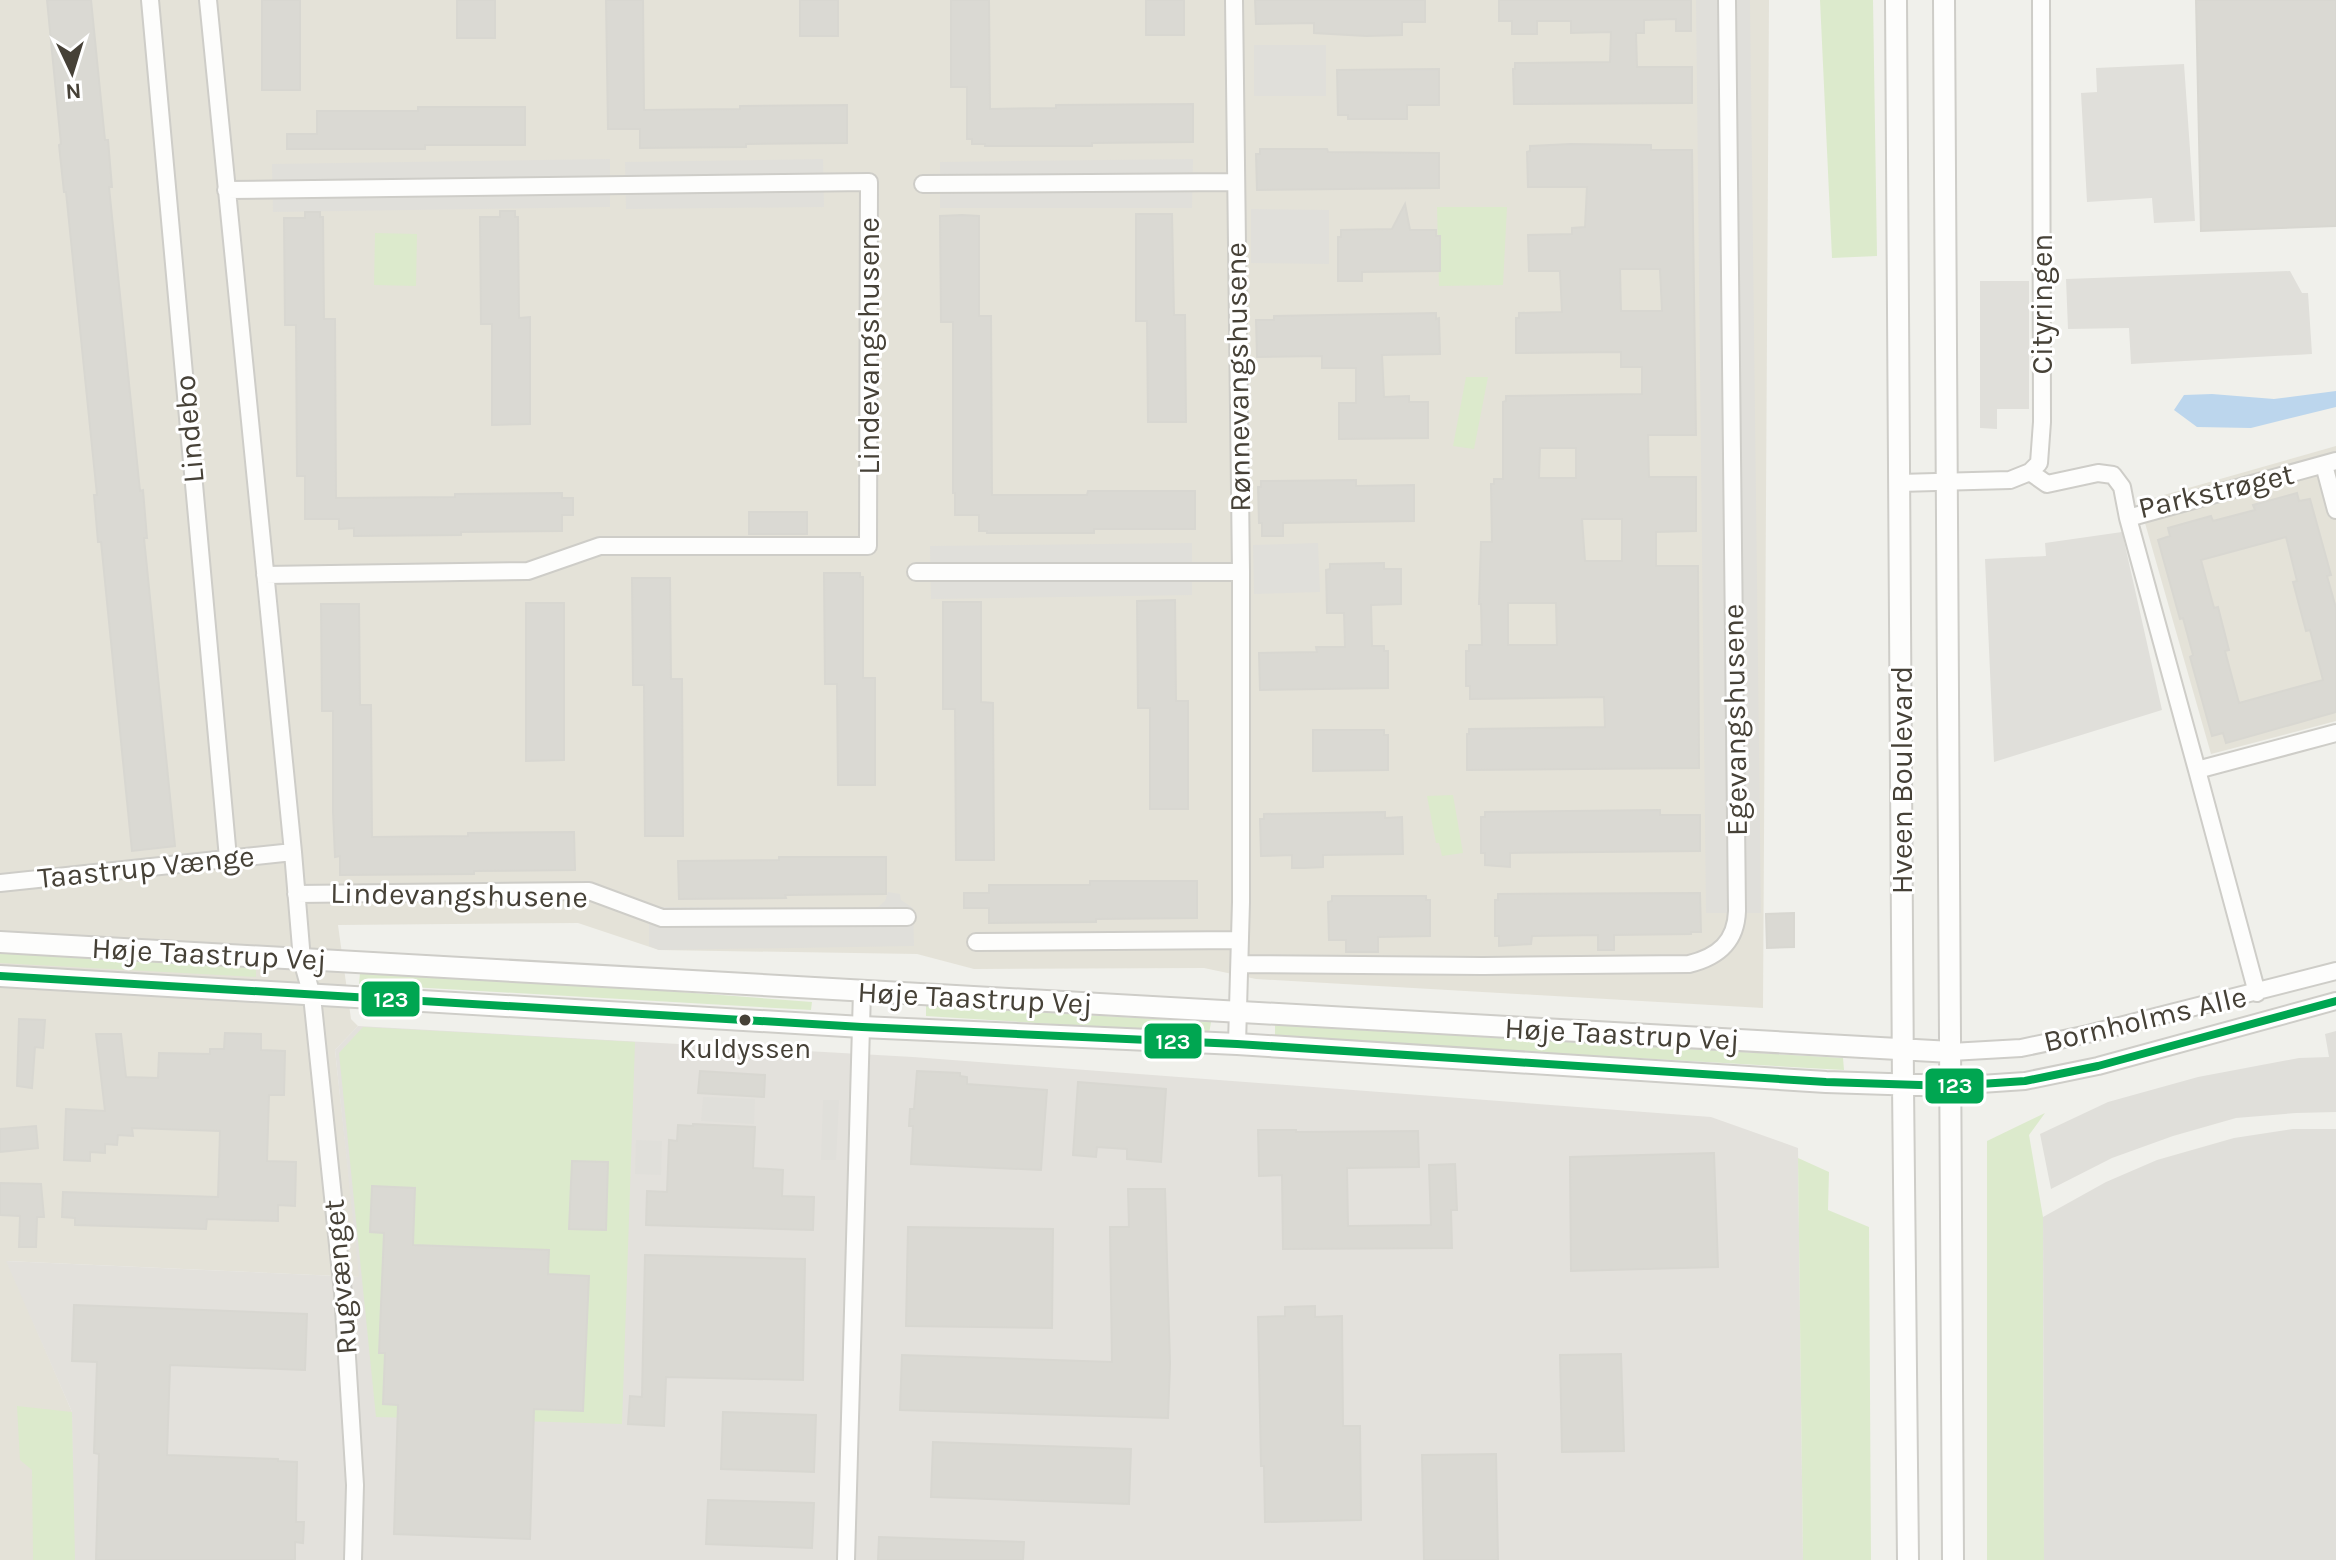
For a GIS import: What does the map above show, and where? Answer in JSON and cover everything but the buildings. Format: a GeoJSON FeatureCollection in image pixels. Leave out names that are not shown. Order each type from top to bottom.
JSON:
{"type":"FeatureCollection","features":[{"type":"Feature","properties":{"kind":"street","name":"Lindebo"},"geometry":{"type":"LineString","coordinates":[[150,0],[228,858]]}},
{"type":"Feature","properties":{"kind":"street","name":"Lindevangshusene"},"geometry":{"type":"LineString","coordinates":[[208,0],[302,960],[312,996]]}},
{"type":"Feature","properties":{"kind":"street","name":"Rønnevangshusene"},"geometry":{"type":"LineString","coordinates":[[1234,0],[1241,572],[1237,1044]]}},
{"type":"Feature","properties":{"kind":"street","name":"Egevangshusene"},"geometry":{"type":"LineString","coordinates":[[1240,964],[1689,964],[1708,959],[1731,938],[1737,925],[1737,911],[1727,0]]}},
{"type":"Feature","properties":{"kind":"street","name":"Hveen Boulevard"},"geometry":{"type":"LineString","coordinates":[[1896,0],[1908,1560]]}},
{"type":"Feature","properties":{"kind":"street","name":"Hveen Boulevard"},"geometry":{"type":"LineString","coordinates":[[1944,0],[1953,1560]]}},
{"type":"Feature","properties":{"kind":"street","name":"Cityringen"},"geometry":{"type":"LineString","coordinates":[[2030,472],[2039,463],[2042,422],[2041,0]]}},
{"type":"Feature","properties":{"kind":"street","name":"Lindevangshusene"},"geometry":{"type":"LineString","coordinates":[[226,190],[869,182],[868,546],[600,546],[528,571],[265,575]]}},
{"type":"Feature","properties":{"kind":"street"},"geometry":{"type":"LineString","coordinates":[[923,184],[1235,182]]}},
{"type":"Feature","properties":{"kind":"street"},"geometry":{"type":"LineString","coordinates":[[2330,463],[2336,510]]}},
{"type":"Feature","properties":{"kind":"street","name":"Parkstrøget"},"geometry":{"type":"LineString","coordinates":[[2030,472],[2047,484],[2098,473],[2113,475],[2122,487],[2128,518],[2330,463]]}},
{"type":"Feature","properties":{"kind":"street"},"geometry":{"type":"LineString","coordinates":[[1899,483],[2010,480],[2030,472]]}},
{"type":"Feature","properties":{"kind":"street"},"geometry":{"type":"LineString","coordinates":[[2128,518],[2257,993]]}},
{"type":"Feature","properties":{"kind":"street"},"geometry":{"type":"LineString","coordinates":[[916,572],[1241,572]]}},
{"type":"Feature","properties":{"kind":"street"},"geometry":{"type":"LineString","coordinates":[[2197,770],[2336,733]]}},
{"type":"Feature","properties":{"kind":"street","name":"Taastrup Vænge"},"geometry":{"type":"LineString","coordinates":[[0,883],[293,852]]}},
{"type":"Feature","properties":{"kind":"street","name":"Lindevangshusene"},"geometry":{"type":"LineString","coordinates":[[296,894],[589,891],[662,918],[907,917]]}},
{"type":"Feature","properties":{"kind":"street"},"geometry":{"type":"LineString","coordinates":[[976,942],[1240,940]]}},
{"type":"Feature","properties":{"kind":"street","name":"Høje Taastrup Vej"},"geometry":{"type":"LineString","coordinates":[[0,942],[1951,1052]]}},
{"type":"Feature","properties":{"kind":"street","name":"Bornholms Alle"},"geometry":{"type":"LineString","coordinates":[[1951,1052],[2021,1048],[2088,1034],[2336,971]]}},
{"type":"Feature","properties":{"kind":"street","name":"Høje Taastrup Vej"},"geometry":{"type":"LineString","coordinates":[[0,976],[862,1027],[1237,1044],[1826,1082],[1951,1086]]}},
{"type":"Feature","properties":{"kind":"street"},"geometry":{"type":"LineString","coordinates":[[846,1560],[862,991]]}},
{"type":"Feature","properties":{"kind":"street","name":"Rugvænget"},"geometry":{"type":"LineString","coordinates":[[312,996],[343,1293],[355,1485],[353,1560]]}},
{"type":"Feature","properties":{"kind":"street","name":"Bornholms Alle"},"geometry":{"type":"LineString","coordinates":[[1951,1086],[2025,1081],[2098,1066],[2336,1001]]}},
{"type":"Feature","properties":{"kind":"shaded area"},"geometry":{"type":"Polygon","coordinates":[[[0,0],[1769,0],[1763,1008],[1256,979],[1204,968],[974,969],[917,954],[659,950],[578,923],[338,925],[351,1019],[358,1026],[335,1050],[360,1277],[7,1261],[72,1412],[73,1560],[0,1560],[0,0]]]}},
{"type":"Feature","properties":{"kind":"shaded area"},"geometry":{"type":"Polygon","coordinates":[[[1696,0],[1750,0],[1761,913],[1706,913],[1696,0]]]}},
{"type":"Feature","properties":{"kind":"shaded area"},"geometry":{"type":"Polygon","coordinates":[[[1254,45],[1326,45],[1326,96],[1254,96],[1254,45]]]}},
{"type":"Feature","properties":{"kind":"shaded area"},"geometry":{"type":"Polygon","coordinates":[[[2184,64],[2195,221],[2154,223],[2152,198],[2087,202],[2081,93],[2097,92],[2096,68],[2184,64]]]}},
{"type":"Feature","properties":{"kind":"shaded area"},"geometry":{"type":"Polygon","coordinates":[[[610,159],[610,207],[273,212],[272,164],[610,159]]]}},
{"type":"Feature","properties":{"kind":"shaded area"},"geometry":{"type":"Polygon","coordinates":[[[823,159],[824,207],[626,209],[625,162],[823,159]]]}},
{"type":"Feature","properties":{"kind":"shaded area"},"geometry":{"type":"Polygon","coordinates":[[[1193,159],[1192,208],[940,208],[940,162],[1193,159]]]}},
{"type":"Feature","properties":{"kind":"shaded area"},"geometry":{"type":"Polygon","coordinates":[[[1251,209],[1329,210],[1329,264],[1251,263],[1251,209]]]}},
{"type":"Feature","properties":{"kind":"shaded area"},"geometry":{"type":"Polygon","coordinates":[[[2290,271],[2302,293],[2308,293],[2312,354],[2131,364],[2129,328],[2068,329],[2066,279],[2290,271]]]}},
{"type":"Feature","properties":{"kind":"shaded area"},"geometry":{"type":"Polygon","coordinates":[[[1980,281],[2029,281],[2029,409],[1997,409],[1997,429],[1980,428],[1980,281]]]}},
{"type":"Feature","properties":{"kind":"shaded area"},"geometry":{"type":"Polygon","coordinates":[[[2336,446],[2336,721],[2211,754],[2139,502],[2336,446]]]}},
{"type":"Feature","properties":{"kind":"shaded area"},"geometry":{"type":"Polygon","coordinates":[[[2122,532],[2162,710],[1994,762],[1985,559],[2046,556],[2045,543],[2122,532]]]}},
{"type":"Feature","properties":{"kind":"shaded area"},"geometry":{"type":"Polygon","coordinates":[[[1192,543],[1192,595],[931,599],[930,546],[1192,543]]]}},
{"type":"Feature","properties":{"kind":"shaded area"},"geometry":{"type":"Polygon","coordinates":[[[1318,543],[1320,592],[1254,594],[1253,545],[1318,543]]]}},
{"type":"Feature","properties":{"kind":"shaded area"},"geometry":{"type":"Polygon","coordinates":[[[888,892],[900,894],[901,900],[913,908],[914,946],[659,950],[649,946],[649,907],[877,908],[885,901],[888,892]]]}},
{"type":"Feature","properties":{"kind":"shaded area"},"geometry":{"type":"Polygon","coordinates":[[[358,1026],[913,1057],[1711,1117],[1798,1148],[1803,1560],[73,1560],[72,1412],[6,1261],[359,1277],[335,1050],[358,1026]]]}},
{"type":"Feature","properties":{"kind":"shaded area"},"geometry":{"type":"Polygon","coordinates":[[[2336,1031],[2336,1112],[2236,1118],[2112,1158],[2051,1189],[2040,1134],[2108,1102],[2198,1077],[2299,1058],[2329,1057],[2325,1034],[2336,1031]]]}},
{"type":"Feature","properties":{"kind":"shaded area"},"geometry":{"type":"Polygon","coordinates":[[[703,1097],[755,1099],[754,1124],[701,1121],[703,1097]]]}},
{"type":"Feature","properties":{"kind":"shaded area"},"geometry":{"type":"Polygon","coordinates":[[[823,1100],[839,1100],[836,1160],[821,1160],[823,1100]]]}},
{"type":"Feature","properties":{"kind":"shaded area"},"geometry":{"type":"Polygon","coordinates":[[[2293,1129],[2336,1129],[2336,1560],[2044,1560],[2043,1217],[2106,1182],[2157,1160],[2234,1138],[2293,1129]]]}},
{"type":"Feature","properties":{"kind":"shaded area"},"geometry":{"type":"Polygon","coordinates":[[[636,1140],[662,1141],[661,1175],[635,1174],[636,1140]]]}},
{"type":"Feature","properties":{"kind":"green space"},"geometry":{"type":"Polygon","coordinates":[[[1820,0],[1873,0],[1877,256],[1832,258],[1820,0]]]}},
{"type":"Feature","properties":{"kind":"green space"},"geometry":{"type":"Polygon","coordinates":[[[1437,207],[1507,207],[1503,285],[1439,286],[1437,207]]]}},
{"type":"Feature","properties":{"kind":"green space"},"geometry":{"type":"Polygon","coordinates":[[[375,233],[417,234],[416,286],[374,285],[375,233]]]}},
{"type":"Feature","properties":{"kind":"green space"},"geometry":{"type":"Polygon","coordinates":[[[1466,377],[1488,377],[1474,449],[1453,446],[1466,377]]]}},
{"type":"Feature","properties":{"kind":"green space"},"geometry":{"type":"Polygon","coordinates":[[[1453,795],[1463,853],[1442,856],[1439,843],[1436,843],[1427,796],[1453,795]]]}},
{"type":"Feature","properties":{"kind":"green space"},"geometry":{"type":"Polygon","coordinates":[[[0,951],[256,965],[256,977],[0,963],[0,951]]]}},
{"type":"Feature","properties":{"kind":"green space"},"geometry":{"type":"Polygon","coordinates":[[[360,973],[534,981],[812,1002],[811,1010],[359,984],[360,973]]]}},
{"type":"Feature","properties":{"kind":"green space"},"geometry":{"type":"Polygon","coordinates":[[[926,1006],[1211,1022],[1209,1034],[926,1016],[926,1006]]]}},
{"type":"Feature","properties":{"kind":"green space"},"geometry":{"type":"Polygon","coordinates":[[[1275,1025],[1843,1058],[1844,1070],[1275,1037],[1275,1025]]]}},
{"type":"Feature","properties":{"kind":"green space"},"geometry":{"type":"Polygon","coordinates":[[[363,1027],[635,1042],[622,1424],[376,1417],[339,1053],[363,1027]]]}},
{"type":"Feature","properties":{"kind":"green space"},"geometry":{"type":"Polygon","coordinates":[[[2045,1113],[2029,1135],[2043,1217],[2044,1560],[1987,1560],[1987,1141],[2045,1113]]]}},
{"type":"Feature","properties":{"kind":"green space"},"geometry":{"type":"Polygon","coordinates":[[[1798,1158],[1829,1172],[1828,1210],[1869,1227],[1871,1560],[1803,1560],[1798,1158]]]}},
{"type":"Feature","properties":{"kind":"green space"},"geometry":{"type":"Polygon","coordinates":[[[17,1406],[72,1412],[75,1560],[33,1560],[32,1470],[20,1460],[17,1406]]]}},
{"type":"Feature","properties":{"kind":"water"},"geometry":{"type":"Polygon","coordinates":[[[2336,391],[2336,407],[2251,428],[2197,427],[2174,410],[2184,395],[2274,399],[2336,391]]]}},
{"type":"Feature","properties":{"kind":"transit line","name":"123"},"geometry":{"type":"LineString","coordinates":[[0,976],[862,1027],[1237,1044],[1826,1082],[1951,1086],[2025,1081],[2098,1066],[2336,1001]]}},
{"type":"Feature","properties":{"kind":"place","name":"Kuldyssen"},"geometry":{"type":"Point","coordinates":[745,1020]}}]}
